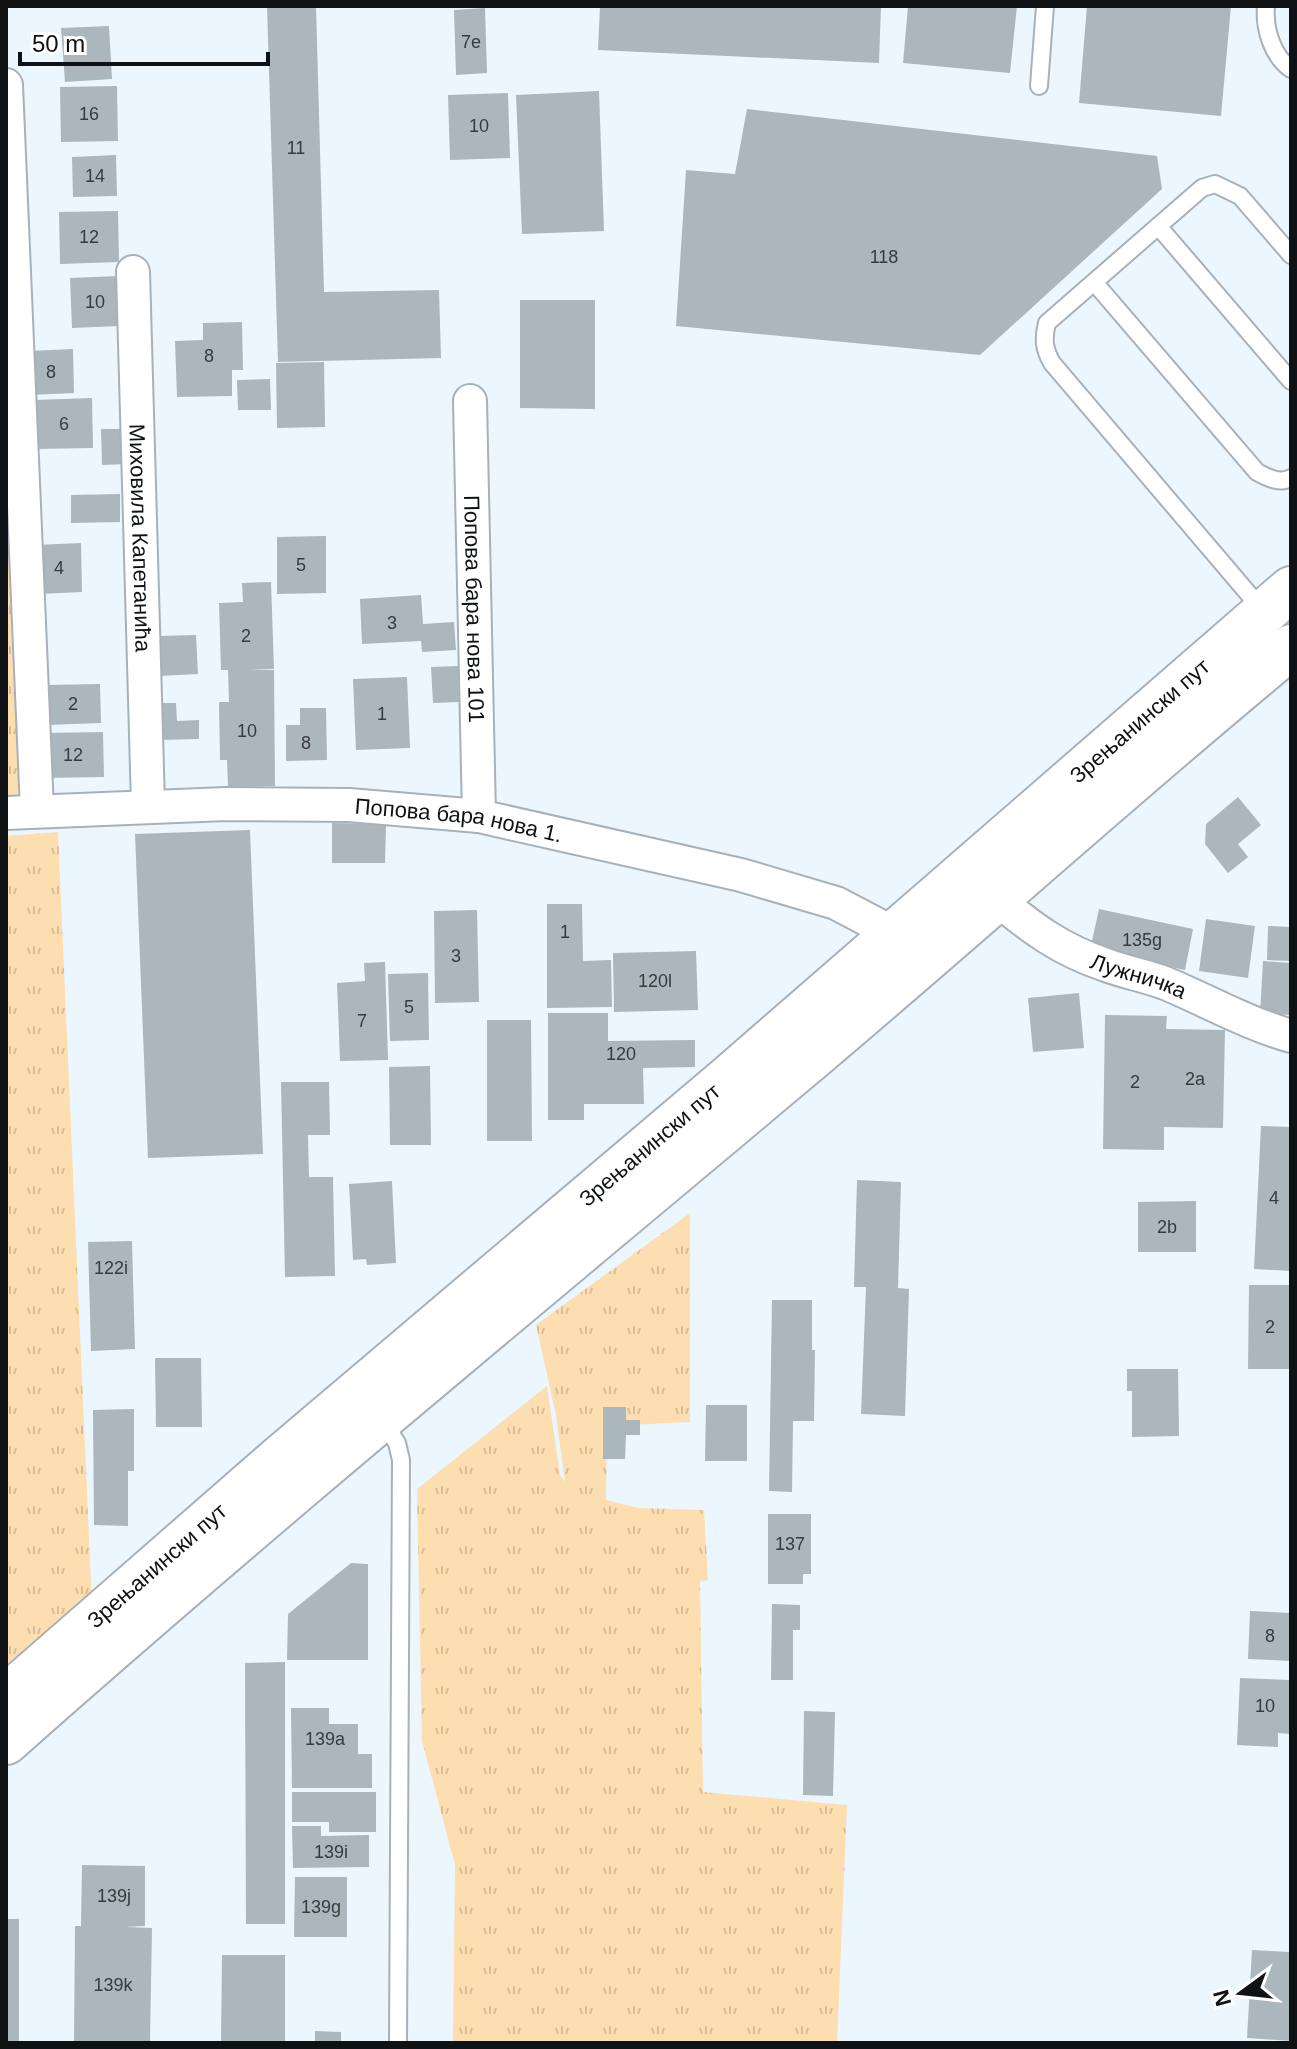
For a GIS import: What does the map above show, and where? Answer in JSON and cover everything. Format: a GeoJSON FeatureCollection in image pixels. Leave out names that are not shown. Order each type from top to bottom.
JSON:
{"type":"FeatureCollection","features":[{"type":"Feature","properties":{"kind":"main road","name":"Зрењанински пут"},"geometry":{"type":"LineString","coordinates":[[6,1742],[136,1626],[800,1069],[996,898],[1282,624]]}},
{"type":"Feature","properties":{"kind":"main road","name":"Зрењанински пут"},"geometry":{"type":"LineString","coordinates":[[6,1697],[282,1456],[895,934],[1282,624]]}},
{"type":"Feature","properties":{"kind":"street"},"geometry":{"type":"LineString","coordinates":[[6,85],[22,812]]}},
{"type":"Feature","properties":{"kind":"street","name":"Миховила Капетанића"},"geometry":{"type":"LineString","coordinates":[[133,272],[148,805]]}},
{"type":"Feature","properties":{"kind":"street","name":"Попова бара нова 101"},"geometry":{"type":"LineString","coordinates":[[470,401],[479,816]]}},
{"type":"Feature","properties":{"kind":"street","name":"Попова бара нова 1."},"geometry":{"type":"LineString","coordinates":[[22,812],[148,805],[349,805],[479,816],[741,875],[836,903],[895,934]]}},
{"type":"Feature","properties":{"kind":"street","name":"Лужничка"},"geometry":{"type":"LineString","coordinates":[[996,898],[1036,932],[1065,949],[1162,982],[1257,1026],[1291,1036]]}},
{"type":"Feature","properties":{"kind":"lane"},"geometry":{"type":"LineString","coordinates":[[1039,86],[1045,6]]}},
{"type":"Feature","properties":{"kind":"lane"},"geometry":{"type":"LineString","coordinates":[[1266,6],[1269,35],[1283,63],[1291,69]]}},
{"type":"Feature","properties":{"kind":"lane"},"geometry":{"type":"LineString","coordinates":[[1282,624],[1052,363],[1044,338],[1047,323],[1202,188],[1215,184],[1240,196],[1291,255]]}},
{"type":"Feature","properties":{"kind":"lane"},"geometry":{"type":"LineString","coordinates":[[1158,226],[1291,381]]}},
{"type":"Feature","properties":{"kind":"lane"},"geometry":{"type":"LineString","coordinates":[[1094,282],[1257,472],[1270,479],[1285,481],[1291,478]]}},
{"type":"Feature","properties":{"kind":"lane"},"geometry":{"type":"LineString","coordinates":[[381,1419],[397,1443],[401,1460],[398,2043]]}},
{"type":"Feature","properties":{"kind":"green space"},"geometry":{"type":"Polygon","coordinates":[[[6,353],[25,799],[6,801],[6,353]]]}},
{"type":"Feature","properties":{"kind":"green space"},"geometry":{"type":"Polygon","coordinates":[[[58,832],[92,1606],[6,1664],[6,836],[58,832]]]}},
{"type":"Feature","properties":{"kind":"green space"},"geometry":{"type":"Polygon","coordinates":[[[690,1213],[690,1422],[607,1426],[606,1500],[638,1508],[704,1510],[708,1580],[700,1582],[703,1792],[847,1805],[837,2043],[453,2043],[455,1865],[422,1741],[417,1489],[547,1386],[560,1475],[565,1482],[556,1415],[536,1325],[690,1213]]]}},
{"type":"Feature","properties":{"kind":"building"},"geometry":{"type":"Polygon","coordinates":[[[267,6],[316,6],[324,292],[439,290],[441,358],[278,362],[267,6]]]}},
{"type":"Feature","properties":{"kind":"building"},"geometry":{"type":"Polygon","coordinates":[[[600,6],[881,6],[879,63],[598,50],[600,6]]]}},
{"type":"Feature","properties":{"kind":"building"},"geometry":{"type":"Polygon","coordinates":[[[908,6],[1017,6],[1010,73],[903,63],[908,6]]]}},
{"type":"Feature","properties":{"kind":"building"},"geometry":{"type":"Polygon","coordinates":[[[1087,6],[1231,6],[1221,116],[1079,103],[1087,6]]]}},
{"type":"Feature","properties":{"kind":"building"},"geometry":{"type":"Polygon","coordinates":[[[485,8],[487,73],[456,75],[454,10],[485,8]]]}},
{"type":"Feature","properties":{"kind":"building"},"geometry":{"type":"Polygon","coordinates":[[[109,26],[112,79],[65,82],[61,28],[109,26]]]}},
{"type":"Feature","properties":{"kind":"building"},"geometry":{"type":"Polygon","coordinates":[[[117,86],[118,141],[61,142],[60,87],[117,86]]]}},
{"type":"Feature","properties":{"kind":"building"},"geometry":{"type":"Polygon","coordinates":[[[599,91],[604,231],[522,234],[516,95],[599,91]]]}},
{"type":"Feature","properties":{"kind":"building"},"geometry":{"type":"Polygon","coordinates":[[[508,93],[510,158],[450,160],[448,95],[508,93]]]}},
{"type":"Feature","properties":{"kind":"building"},"geometry":{"type":"Polygon","coordinates":[[[747,109],[1157,156],[1162,189],[980,355],[676,326],[686,170],[735,174],[747,109]]]}},
{"type":"Feature","properties":{"kind":"building"},"geometry":{"type":"Polygon","coordinates":[[[116,155],[117,196],[73,197],[72,157],[116,155]]]}},
{"type":"Feature","properties":{"kind":"building"},"geometry":{"type":"Polygon","coordinates":[[[118,211],[119,262],[60,264],[59,212],[118,211]]]}},
{"type":"Feature","properties":{"kind":"building"},"geometry":{"type":"Polygon","coordinates":[[[118,276],[120,326],[72,328],[70,278],[118,276]]]}},
{"type":"Feature","properties":{"kind":"building"},"geometry":{"type":"Polygon","coordinates":[[[520,300],[595,300],[595,409],[520,408],[520,300]]]}},
{"type":"Feature","properties":{"kind":"building"},"geometry":{"type":"Polygon","coordinates":[[[242,322],[243,370],[232,370],[232,396],[177,397],[175,341],[203,340],[203,323],[242,322]]]}},
{"type":"Feature","properties":{"kind":"building"},"geometry":{"type":"Polygon","coordinates":[[[73,349],[74,393],[30,395],[29,351],[73,349]]]}},
{"type":"Feature","properties":{"kind":"building"},"geometry":{"type":"Polygon","coordinates":[[[324,362],[325,427],[277,428],[276,363],[324,362]]]}},
{"type":"Feature","properties":{"kind":"building"},"geometry":{"type":"Polygon","coordinates":[[[270,379],[271,410],[238,410],[237,380],[270,379]]]}},
{"type":"Feature","properties":{"kind":"building"},"geometry":{"type":"Polygon","coordinates":[[[92,398],[93,448],[35,449],[34,400],[92,398]]]}},
{"type":"Feature","properties":{"kind":"building"},"geometry":{"type":"Polygon","coordinates":[[[101,429],[127,429],[128,464],[102,465],[101,429]]]}},
{"type":"Feature","properties":{"kind":"building"},"geometry":{"type":"Polygon","coordinates":[[[120,494],[120,522],[71,523],[71,495],[120,494]]]}},
{"type":"Feature","properties":{"kind":"building"},"geometry":{"type":"Polygon","coordinates":[[[326,536],[326,593],[277,594],[277,537],[326,536]]]}},
{"type":"Feature","properties":{"kind":"building"},"geometry":{"type":"Polygon","coordinates":[[[81,543],[82,592],[39,594],[36,545],[81,543]]]}},
{"type":"Feature","properties":{"kind":"building"},"geometry":{"type":"Polygon","coordinates":[[[271,582],[274,669],[251,669],[274,670],[275,786],[228,787],[227,760],[220,760],[219,702],[229,702],[228,670],[221,670],[219,603],[243,602],[242,583],[271,582]]]}},
{"type":"Feature","properties":{"kind":"building"},"geometry":{"type":"Polygon","coordinates":[[[421,595],[423,624],[454,622],[456,650],[422,652],[421,641],[362,644],[360,599],[421,595]]]}},
{"type":"Feature","properties":{"kind":"building"},"geometry":{"type":"Polygon","coordinates":[[[196,635],[198,674],[159,676],[157,636],[196,635]]]}},
{"type":"Feature","properties":{"kind":"building"},"geometry":{"type":"Polygon","coordinates":[[[458,666],[459,702],[433,703],[431,667],[458,666]]]}},
{"type":"Feature","properties":{"kind":"building"},"geometry":{"type":"Polygon","coordinates":[[[407,677],[410,748],[356,750],[353,679],[407,677]]]}},
{"type":"Feature","properties":{"kind":"building"},"geometry":{"type":"Polygon","coordinates":[[[100,684],[101,723],[46,725],[45,685],[100,684]]]}},
{"type":"Feature","properties":{"kind":"building"},"geometry":{"type":"Polygon","coordinates":[[[157,703],[176,703],[177,721],[199,720],[199,739],[159,740],[157,703]]]}},
{"type":"Feature","properties":{"kind":"building"},"geometry":{"type":"Polygon","coordinates":[[[300,708],[326,708],[327,760],[286,761],[286,725],[300,725],[300,708]]]}},
{"type":"Feature","properties":{"kind":"building"},"geometry":{"type":"Polygon","coordinates":[[[103,732],[104,777],[43,778],[42,733],[103,732]]]}},
{"type":"Feature","properties":{"kind":"building"},"geometry":{"type":"Polygon","coordinates":[[[1238,797],[1261,825],[1238,844],[1248,857],[1228,873],[1205,844],[1206,824],[1238,797]]]}},
{"type":"Feature","properties":{"kind":"building"},"geometry":{"type":"Polygon","coordinates":[[[332,823],[386,824],[385,863],[332,863],[332,823]]]}},
{"type":"Feature","properties":{"kind":"building"},"geometry":{"type":"Polygon","coordinates":[[[250,830],[263,1154],[148,1158],[135,834],[250,830]]]}},
{"type":"Feature","properties":{"kind":"building"},"geometry":{"type":"Polygon","coordinates":[[[547,904],[582,904],[583,961],[611,960],[612,1007],[547,1008],[547,904]]]}},
{"type":"Feature","properties":{"kind":"building"},"geometry":{"type":"Polygon","coordinates":[[[1099,909],[1193,929],[1185,970],[1090,950],[1099,909]]]}},
{"type":"Feature","properties":{"kind":"building"},"geometry":{"type":"Polygon","coordinates":[[[477,910],[479,1002],[435,1003],[434,911],[477,910]]]}},
{"type":"Feature","properties":{"kind":"building"},"geometry":{"type":"Polygon","coordinates":[[[1206,919],[1255,926],[1248,978],[1199,971],[1206,919]]]}},
{"type":"Feature","properties":{"kind":"building"},"geometry":{"type":"Polygon","coordinates":[[[1268,926],[1291,927],[1291,961],[1267,960],[1268,926]]]}},
{"type":"Feature","properties":{"kind":"building"},"geometry":{"type":"Polygon","coordinates":[[[696,951],[698,1010],[614,1012],[613,953],[696,951]]]}},
{"type":"Feature","properties":{"kind":"building"},"geometry":{"type":"Polygon","coordinates":[[[1263,961],[1291,963],[1291,1015],[1260,1014],[1263,961]]]}},
{"type":"Feature","properties":{"kind":"building"},"geometry":{"type":"Polygon","coordinates":[[[385,962],[388,1060],[340,1061],[337,983],[365,981],[364,963],[385,962]]]}},
{"type":"Feature","properties":{"kind":"building"},"geometry":{"type":"Polygon","coordinates":[[[428,973],[429,1040],[390,1041],[388,974],[428,973]]]}},
{"type":"Feature","properties":{"kind":"building"},"geometry":{"type":"Polygon","coordinates":[[[1079,993],[1084,1048],[1033,1052],[1028,998],[1079,993]]]}},
{"type":"Feature","properties":{"kind":"building"},"geometry":{"type":"Polygon","coordinates":[[[548,1013],[608,1013],[608,1041],[695,1040],[695,1067],[643,1068],[644,1104],[584,1104],[584,1120],[548,1120],[548,1013]]]}},
{"type":"Feature","properties":{"kind":"building"},"geometry":{"type":"Polygon","coordinates":[[[1105,1015],[1167,1016],[1166,1029],[1225,1030],[1223,1128],[1164,1127],[1164,1150],[1103,1149],[1105,1015]]]}},
{"type":"Feature","properties":{"kind":"building"},"geometry":{"type":"Polygon","coordinates":[[[487,1020],[531,1020],[532,1141],[487,1141],[487,1020]]]}},
{"type":"Feature","properties":{"kind":"building"},"geometry":{"type":"Polygon","coordinates":[[[430,1066],[431,1145],[390,1145],[389,1067],[430,1066]]]}},
{"type":"Feature","properties":{"kind":"building"},"geometry":{"type":"Polygon","coordinates":[[[281,1082],[329,1082],[330,1135],[308,1135],[309,1177],[333,1177],[335,1276],[285,1277],[281,1082]]]}},
{"type":"Feature","properties":{"kind":"building"},"geometry":{"type":"Polygon","coordinates":[[[1261,1126],[1291,1127],[1291,1271],[1254,1269],[1261,1126]]]}},
{"type":"Feature","properties":{"kind":"building"},"geometry":{"type":"Polygon","coordinates":[[[857,1180],[901,1182],[898,1288],[909,1289],[905,1416],[861,1414],[866,1287],[854,1287],[857,1180]]]}},
{"type":"Feature","properties":{"kind":"building"},"geometry":{"type":"Polygon","coordinates":[[[392,1181],[396,1263],[367,1265],[366,1259],[353,1260],[349,1184],[392,1181]]]}},
{"type":"Feature","properties":{"kind":"building"},"geometry":{"type":"Polygon","coordinates":[[[1196,1201],[1196,1252],[1138,1252],[1138,1202],[1196,1201]]]}},
{"type":"Feature","properties":{"kind":"building"},"geometry":{"type":"Polygon","coordinates":[[[132,1241],[135,1349],[91,1351],[88,1242],[132,1241]]]}},
{"type":"Feature","properties":{"kind":"building"},"geometry":{"type":"Polygon","coordinates":[[[1249,1285],[1291,1285],[1291,1369],[1248,1369],[1249,1285]]]}},
{"type":"Feature","properties":{"kind":"building"},"geometry":{"type":"Polygon","coordinates":[[[772,1300],[812,1300],[814,1421],[793,1421],[792,1492],[769,1491],[772,1300]]]}},
{"type":"Feature","properties":{"kind":"building"},"geometry":{"type":"Polygon","coordinates":[[[155,1358],[201,1358],[202,1427],[156,1427],[155,1358]]]}},
{"type":"Feature","properties":{"kind":"building"},"geometry":{"type":"Polygon","coordinates":[[[1127,1369],[1178,1369],[1179,1436],[1132,1437],[1132,1391],[1127,1391],[1127,1369]]]}},
{"type":"Feature","properties":{"kind":"building"},"geometry":{"type":"Polygon","coordinates":[[[706,1405],[747,1405],[747,1461],[705,1461],[706,1405]]]}},
{"type":"Feature","properties":{"kind":"building"},"geometry":{"type":"Polygon","coordinates":[[[603,1407],[626,1407],[626,1420],[640,1420],[640,1435],[626,1435],[625,1459],[603,1459],[603,1407]]]}},
{"type":"Feature","properties":{"kind":"building"},"geometry":{"type":"Polygon","coordinates":[[[134,1409],[134,1471],[128,1471],[128,1526],[94,1525],[93,1410],[134,1409]]]}},
{"type":"Feature","properties":{"kind":"building"},"geometry":{"type":"Polygon","coordinates":[[[768,1514],[811,1514],[811,1574],[803,1574],[803,1584],[768,1584],[768,1514]]]}},
{"type":"Feature","properties":{"kind":"building"},"geometry":{"type":"Polygon","coordinates":[[[351,1563],[368,1564],[368,1660],[287,1660],[288,1614],[351,1563]]]}},
{"type":"Feature","properties":{"kind":"building"},"geometry":{"type":"Polygon","coordinates":[[[772,1604],[800,1605],[800,1630],[793,1630],[793,1680],[771,1680],[772,1604]]]}},
{"type":"Feature","properties":{"kind":"building"},"geometry":{"type":"Polygon","coordinates":[[[1250,1611],[1291,1613],[1291,1661],[1248,1659],[1250,1611]]]}},
{"type":"Feature","properties":{"kind":"building"},"geometry":{"type":"Polygon","coordinates":[[[285,1662],[285,1924],[246,1924],[245,1663],[285,1662]]]}},
{"type":"Feature","properties":{"kind":"building"},"geometry":{"type":"Polygon","coordinates":[[[1240,1678],[1291,1680],[1291,1734],[1278,1733],[1278,1747],[1237,1745],[1240,1678]]]}},
{"type":"Feature","properties":{"kind":"building"},"geometry":{"type":"Polygon","coordinates":[[[291,1708],[329,1708],[329,1724],[358,1724],[358,1754],[372,1754],[372,1788],[292,1788],[291,1708]]]}},
{"type":"Feature","properties":{"kind":"building"},"geometry":{"type":"Polygon","coordinates":[[[804,1711],[835,1712],[833,1796],[803,1795],[804,1711]]]}},
{"type":"Feature","properties":{"kind":"building"},"geometry":{"type":"Polygon","coordinates":[[[292,1792],[376,1792],[376,1832],[329,1832],[329,1822],[292,1822],[292,1792]]]}},
{"type":"Feature","properties":{"kind":"building"},"geometry":{"type":"Polygon","coordinates":[[[292,1826],[321,1826],[321,1836],[369,1835],[369,1867],[293,1868],[292,1826]]]}},
{"type":"Feature","properties":{"kind":"building"},"geometry":{"type":"Polygon","coordinates":[[[82,1865],[145,1866],[145,1926],[126,1927],[152,1928],[150,2043],[74,2043],[75,1926],[81,1926],[82,1865]]]}},
{"type":"Feature","properties":{"kind":"building"},"geometry":{"type":"Polygon","coordinates":[[[295,1877],[347,1877],[347,1937],[294,1937],[295,1877]]]}},
{"type":"Feature","properties":{"kind":"building"},"geometry":{"type":"Polygon","coordinates":[[[6,1919],[19,1919],[19,2043],[6,2043],[6,1919]]]}},
{"type":"Feature","properties":{"kind":"building"},"geometry":{"type":"Polygon","coordinates":[[[1252,1950],[1291,1952],[1291,2041],[1247,2038],[1252,1950]]]}},
{"type":"Feature","properties":{"kind":"building"},"geometry":{"type":"Polygon","coordinates":[[[222,1955],[285,1955],[285,2043],[221,2043],[222,1955]]]}},
{"type":"Feature","properties":{"kind":"building"},"geometry":{"type":"Polygon","coordinates":[[[315,2031],[341,2032],[341,2043],[315,2043],[315,2031]]]}}]}
